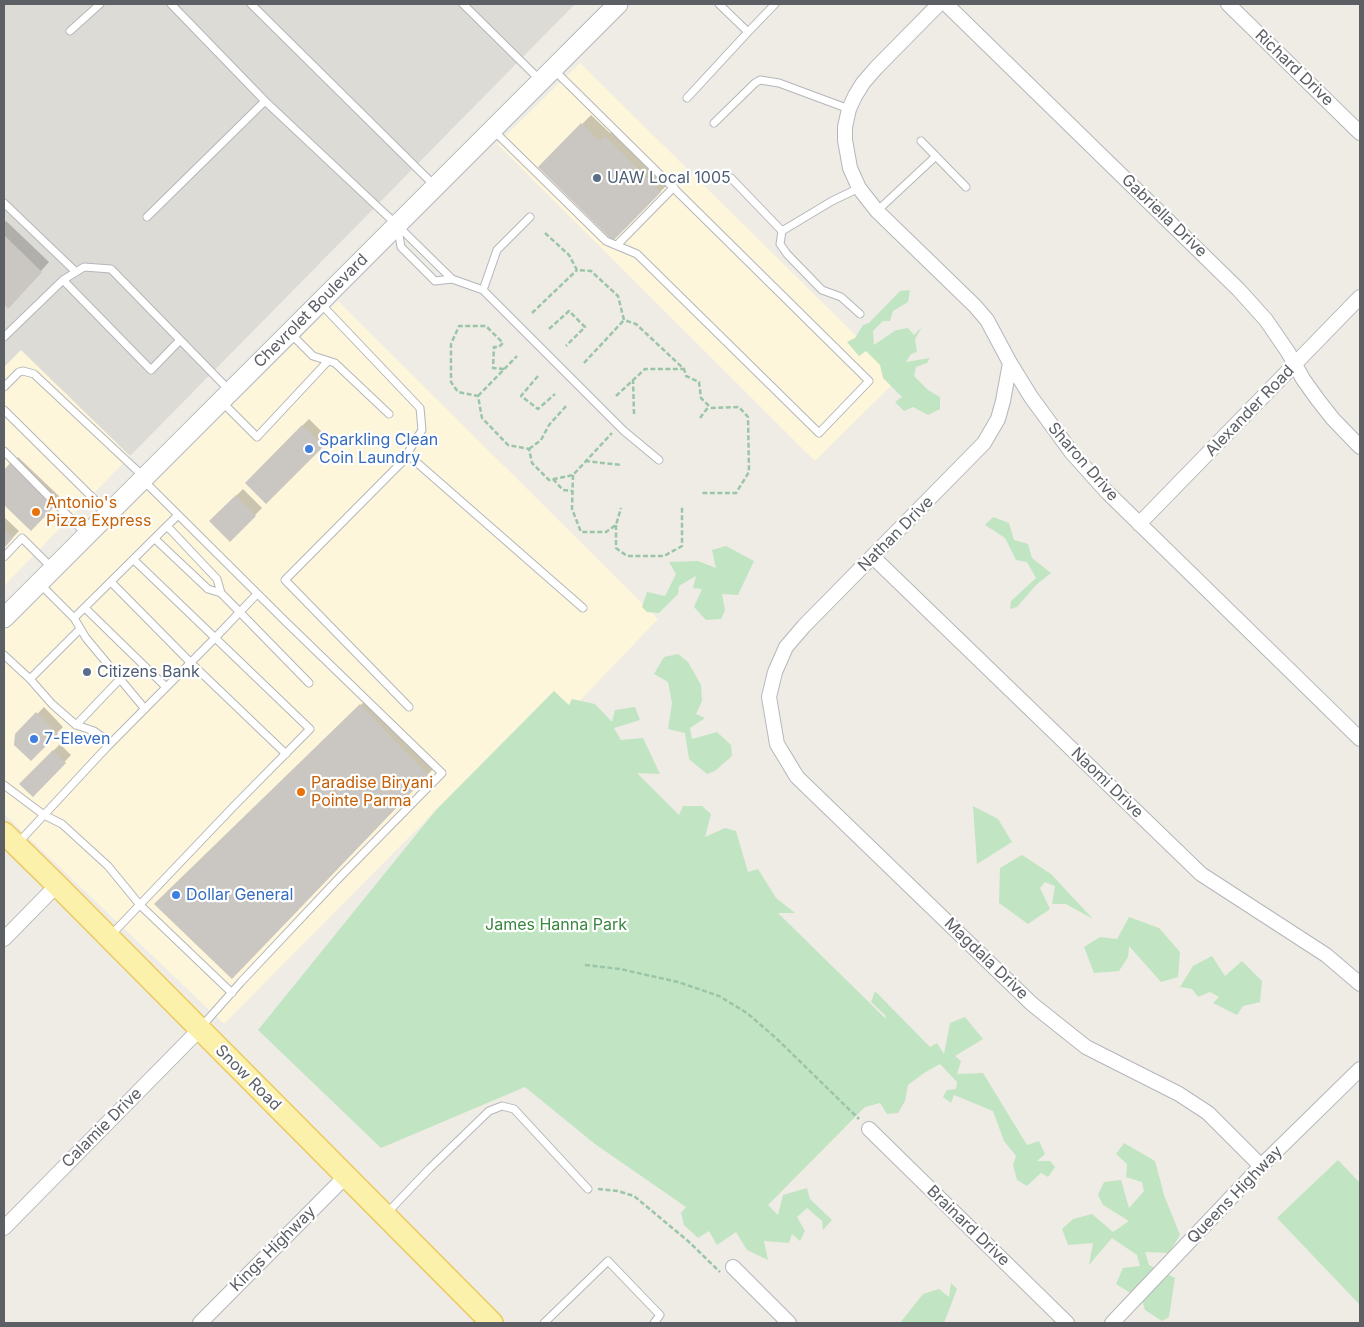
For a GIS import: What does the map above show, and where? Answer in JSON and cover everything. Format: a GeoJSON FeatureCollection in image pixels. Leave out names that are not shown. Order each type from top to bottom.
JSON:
{"type":"FeatureCollection","features":[{"type":"Feature","properties":{"kind":"main road","name":"Chevrolet Boulevard"},"geometry":{"type":"LineString","coordinates":[[5,614],[53,569],[618,4]]}},
{"type":"Feature","properties":{"kind":"main road","name":"Snow Road"},"geometry":{"type":"LineString","coordinates":[[10,839],[110,937],[492,1323]]}},
{"type":"Feature","properties":{"kind":"street","name":"Sharon Drive"},"geometry":{"type":"LineString","coordinates":[[939,4],[863,82],[850,109],[845,127],[846,154],[858,188],[877,211],[987,320],[1031,397],[1072,454],[1139,524],[1360,739]]}},
{"type":"Feature","properties":{"kind":"street","name":"Gabriella Drive"},"geometry":{"type":"LineString","coordinates":[[946,4],[1239,290],[1266,320],[1303,379],[1333,419],[1360,447]]}},
{"type":"Feature","properties":{"kind":"street","name":"Richard Drive"},"geometry":{"type":"LineString","coordinates":[[1228,4],[1360,133]]}},
{"type":"Feature","properties":{"kind":"street","name":"Alexander Road"},"geometry":{"type":"LineString","coordinates":[[1139,524],[1360,297]]}},
{"type":"Feature","properties":{"kind":"street","name":"Nathan Drive"},"geometry":{"type":"LineString","coordinates":[[769,697],[774,672],[786,647],[804,626],[984,443],[992,431],[1000,410],[1010,363]]}},
{"type":"Feature","properties":{"kind":"street","name":"Naomi Drive"},"geometry":{"type":"LineString","coordinates":[[873,557],[1201,874],[1326,956],[1360,984]]}},
{"type":"Feature","properties":{"kind":"street","name":"Magdala Drive"},"geometry":{"type":"LineString","coordinates":[[769,697],[777,744],[797,777],[1032,1004],[1086,1047],[1179,1094],[1208,1113],[1262,1166]]}},
{"type":"Feature","properties":{"kind":"street"},"geometry":{"type":"LineString","coordinates":[[4,939],[58,885]]}},
{"type":"Feature","properties":{"kind":"street","name":"Calamie Drive"},"geometry":{"type":"LineString","coordinates":[[4,1228],[200,1029]]}},
{"type":"Feature","properties":{"kind":"street","name":"Queens Highway"},"geometry":{"type":"LineString","coordinates":[[1112,1323],[1262,1166],[1360,1069]]}},
{"type":"Feature","properties":{"kind":"street","name":"Brainard Drive"},"geometry":{"type":"LineString","coordinates":[[869,1130],[1067,1323]]}},
{"type":"Feature","properties":{"kind":"street","name":"Kings Highway"},"geometry":{"type":"LineString","coordinates":[[200,1323],[346,1176]]}},
{"type":"Feature","properties":{"kind":"street"},"geometry":{"type":"LineString","coordinates":[[728,1271],[789,1323]]}},
{"type":"Feature","properties":{"kind":"lane"},"geometry":{"type":"LineString","coordinates":[[70,31],[100,4]]}},
{"type":"Feature","properties":{"kind":"lane"},"geometry":{"type":"LineString","coordinates":[[171,4],[266,101],[452,279],[483,290],[624,431],[659,460]]}},
{"type":"Feature","properties":{"kind":"lane"},"geometry":{"type":"LineString","coordinates":[[251,4],[435,187]]}},
{"type":"Feature","properties":{"kind":"lane"},"geometry":{"type":"LineString","coordinates":[[463,4],[674,187],[869,382],[819,433],[637,254],[606,241],[492,130]]}},
{"type":"Feature","properties":{"kind":"lane"},"geometry":{"type":"LineString","coordinates":[[719,4],[748,32]]}},
{"type":"Feature","properties":{"kind":"lane"},"geometry":{"type":"LineString","coordinates":[[687,98],[775,4]]}},
{"type":"Feature","properties":{"kind":"lane"},"geometry":{"type":"LineString","coordinates":[[714,124],[760,80],[779,83],[850,109]]}},
{"type":"Feature","properties":{"kind":"lane"},"geometry":{"type":"LineString","coordinates":[[147,217],[266,101]]}},
{"type":"Feature","properties":{"kind":"lane"},"geometry":{"type":"LineString","coordinates":[[921,141],[966,187]]}},
{"type":"Feature","properties":{"kind":"lane"},"geometry":{"type":"LineString","coordinates":[[877,211],[936,156]]}},
{"type":"Feature","properties":{"kind":"lane"},"geometry":{"type":"LineString","coordinates":[[731,178],[782,231]]}},
{"type":"Feature","properties":{"kind":"lane"},"geometry":{"type":"LineString","coordinates":[[617,245],[674,187]]}},
{"type":"Feature","properties":{"kind":"lane"},"geometry":{"type":"LineString","coordinates":[[782,231],[858,188]]}},
{"type":"Feature","properties":{"kind":"lane"},"geometry":{"type":"LineString","coordinates":[[4,203],[76,272]]}},
{"type":"Feature","properties":{"kind":"lane"},"geometry":{"type":"LineString","coordinates":[[483,290],[497,250],[530,217]]}},
{"type":"Feature","properties":{"kind":"lane"},"geometry":{"type":"LineString","coordinates":[[397,225],[401,247],[435,281],[452,279]]}},
{"type":"Feature","properties":{"kind":"lane"},"geometry":{"type":"LineString","coordinates":[[782,231],[780,244],[786,254],[822,290],[841,297],[860,314]]}},
{"type":"Feature","properties":{"kind":"lane"},"geometry":{"type":"LineString","coordinates":[[4,337],[62,280],[84,268],[111,269],[180,340],[226,396],[257,438],[328,361]]}},
{"type":"Feature","properties":{"kind":"lane"},"geometry":{"type":"LineString","coordinates":[[62,280],[151,370],[180,340]]}},
{"type":"Feature","properties":{"kind":"lane"},"geometry":{"type":"LineString","coordinates":[[319,303],[420,408],[422,430],[402,462],[285,580],[409,707]]}},
{"type":"Feature","properties":{"kind":"lane"},"geometry":{"type":"LineString","coordinates":[[289,332],[313,356],[335,363],[389,414]]}},
{"type":"Feature","properties":{"kind":"lane"},"geometry":{"type":"LineString","coordinates":[[4,387],[19,372],[23,371],[34,374],[144,478],[257,594],[442,773],[338,879],[200,1029]]}},
{"type":"Feature","properties":{"kind":"lane"},"geometry":{"type":"LineString","coordinates":[[4,410],[108,513]]}},
{"type":"Feature","properties":{"kind":"lane"},"geometry":{"type":"LineString","coordinates":[[4,451],[87,535]]}},
{"type":"Feature","properties":{"kind":"lane"},"geometry":{"type":"LineString","coordinates":[[407,454],[583,608]]}},
{"type":"Feature","properties":{"kind":"lane"},"geometry":{"type":"LineString","coordinates":[[74,618],[178,515]]}},
{"type":"Feature","properties":{"kind":"lane"},"geometry":{"type":"LineString","coordinates":[[167,526],[217,579],[222,593],[309,682]]}},
{"type":"Feature","properties":{"kind":"lane"},"geometry":{"type":"LineString","coordinates":[[4,557],[22,538],[53,569]]}},
{"type":"Feature","properties":{"kind":"lane"},"geometry":{"type":"LineString","coordinates":[[155,538],[208,589],[222,593]]}},
{"type":"Feature","properties":{"kind":"lane"},"geometry":{"type":"LineString","coordinates":[[110,937],[310,729],[134,560]]}},
{"type":"Feature","properties":{"kind":"lane"},"geometry":{"type":"LineString","coordinates":[[111,582],[191,663],[286,754]]}},
{"type":"Feature","properties":{"kind":"lane"},"geometry":{"type":"LineString","coordinates":[[38,583],[74,618],[80,629],[145,709]]}},
{"type":"Feature","properties":{"kind":"lane"},"geometry":{"type":"LineString","coordinates":[[10,839],[44,815],[110,743],[257,594]]}},
{"type":"Feature","properties":{"kind":"lane"},"geometry":{"type":"LineString","coordinates":[[85,608],[166,687]]}},
{"type":"Feature","properties":{"kind":"lane"},"geometry":{"type":"LineString","coordinates":[[30,679],[80,629]]}},
{"type":"Feature","properties":{"kind":"lane"},"geometry":{"type":"LineString","coordinates":[[4,655],[30,679],[52,704],[76,725],[94,730],[110,743]]}},
{"type":"Feature","properties":{"kind":"lane"},"geometry":{"type":"LineString","coordinates":[[76,725],[120,679]]}},
{"type":"Feature","properties":{"kind":"lane"},"geometry":{"type":"LineString","coordinates":[[4,785],[44,815],[62,824],[108,866],[140,905],[232,993]]}},
{"type":"Feature","properties":{"kind":"lane"},"geometry":{"type":"LineString","coordinates":[[385,1215],[489,1111],[502,1106],[514,1109],[588,1189]]}},
{"type":"Feature","properties":{"kind":"lane"},"geometry":{"type":"LineString","coordinates":[[544,1323],[608,1261],[660,1315],[654,1323]]}},
{"type":"Feature","properties":{"kind":"path"},"geometry":{"type":"LineString","coordinates":[[545,233],[569,255],[577,270]]}},
{"type":"Feature","properties":{"kind":"path"},"geometry":{"type":"LineString","coordinates":[[532,313],[577,270],[591,271],[618,296],[624,320]]}},
{"type":"Feature","properties":{"kind":"path"},"geometry":{"type":"LineString","coordinates":[[549,329],[569,311],[585,327],[566,346]]}},
{"type":"Feature","properties":{"kind":"path"},"geometry":{"type":"LineString","coordinates":[[584,363],[624,320]]}},
{"type":"Feature","properties":{"kind":"path"},"geometry":{"type":"LineString","coordinates":[[624,320],[636,324],[684,369],[686,376],[699,382],[701,398],[709,406],[712,408],[739,407],[748,417],[749,472],[736,492],[701,494]]}},
{"type":"Feature","properties":{"kind":"path"},"geometry":{"type":"LineString","coordinates":[[478,396],[458,392],[451,382],[451,344],[458,326],[486,326],[503,343],[499,347],[494,347],[493,368],[504,369]]}},
{"type":"Feature","properties":{"kind":"path"},"geometry":{"type":"LineString","coordinates":[[478,396],[517,356]]}},
{"type":"Feature","properties":{"kind":"path"},"geometry":{"type":"LineString","coordinates":[[616,396],[645,369],[684,369]]}},
{"type":"Feature","properties":{"kind":"path"},"geometry":{"type":"LineString","coordinates":[[538,376],[521,396],[538,410],[555,394]]}},
{"type":"Feature","properties":{"kind":"path"},"geometry":{"type":"LineString","coordinates":[[634,380],[634,414]]}},
{"type":"Feature","properties":{"kind":"path"},"geometry":{"type":"LineString","coordinates":[[478,396],[482,418],[508,445],[529,449],[541,440],[549,426],[567,405]]}},
{"type":"Feature","properties":{"kind":"path"},"geometry":{"type":"LineString","coordinates":[[700,418],[709,406]]}},
{"type":"Feature","properties":{"kind":"path"},"geometry":{"type":"LineString","coordinates":[[529,449],[532,463],[550,480],[573,475],[612,432]]}},
{"type":"Feature","properties":{"kind":"path"},"geometry":{"type":"LineString","coordinates":[[585,462],[621,465]]}},
{"type":"Feature","properties":{"kind":"path"},"geometry":{"type":"LineString","coordinates":[[573,475],[572,510],[581,532],[606,532],[616,524]]}},
{"type":"Feature","properties":{"kind":"path"},"geometry":{"type":"LineString","coordinates":[[553,479],[564,490],[572,490]]}},
{"type":"Feature","properties":{"kind":"path"},"geometry":{"type":"LineString","coordinates":[[621,508],[616,524],[616,548],[628,556],[664,556],[682,546],[682,506]]}},
{"type":"Feature","properties":{"kind":"path"},"geometry":{"type":"LineString","coordinates":[[586,965],[620,969],[678,982],[719,996],[740,1008],[777,1039],[869,1130]]}},
{"type":"Feature","properties":{"kind":"path"},"geometry":{"type":"LineString","coordinates":[[588,1189],[608,1189],[634,1196],[728,1271]]}},
{"type":"Feature","properties":{"kind":"shaded area"},"geometry":{"type":"Polygon","coordinates":[[[4,4],[575,4],[130,456],[21,350],[4,367],[4,4]]]}},
{"type":"Feature","properties":{"kind":"shaded area"},"geometry":{"type":"Polygon","coordinates":[[[580,63],[899,378],[815,461],[497,144],[580,63]]]}},
{"type":"Feature","properties":{"kind":"shaded area"},"geometry":{"type":"Polygon","coordinates":[[[338,301],[658,619],[572,709],[554,691],[224,1024],[4,814],[4,628],[338,301]]]}},
{"type":"Feature","properties":{"kind":"shaded area"},"geometry":{"type":"Polygon","coordinates":[[[21,349],[130,456],[4,586],[4,367],[21,349]]]}},
{"type":"Feature","properties":{"kind":"green space"},"geometry":{"type":"Polygon","coordinates":[[[910,290],[908,302],[893,311],[890,321],[883,321],[873,331],[874,345],[896,330],[908,328],[914,335],[922,327],[915,339],[917,352],[911,354],[906,362],[930,358],[927,363],[916,367],[914,376],[928,390],[940,397],[940,409],[928,415],[913,407],[904,411],[895,402],[902,397],[883,378],[880,365],[866,351],[859,356],[847,342],[855,338],[863,325],[869,323],[900,291],[910,290]]]}},
{"type":"Feature","properties":{"kind":"green space"},"geometry":{"type":"Polygon","coordinates":[[[993,517],[1009,523],[1014,540],[1028,544],[1032,558],[1051,573],[1036,585],[1017,607],[1010,609],[1011,601],[1036,578],[1027,562],[1016,560],[1005,538],[985,525],[993,517]]]}},
{"type":"Feature","properties":{"kind":"green space"},"geometry":{"type":"Polygon","coordinates":[[[726,546],[754,561],[738,595],[722,594],[725,610],[721,619],[706,620],[694,607],[702,589],[693,588],[696,576],[679,586],[678,594],[659,613],[647,612],[642,607],[647,592],[665,596],[676,574],[669,562],[698,561],[716,568],[712,550],[726,546]]]}},
{"type":"Feature","properties":{"kind":"green space"},"geometry":{"type":"Polygon","coordinates":[[[678,654],[688,662],[701,685],[702,701],[696,714],[705,718],[690,728],[692,739],[717,732],[731,745],[732,756],[715,771],[707,774],[689,759],[685,733],[668,729],[672,703],[668,682],[654,674],[664,657],[678,654]]]}},
{"type":"Feature","properties":{"kind":"green space","name":"James Hanna Park"},"geometry":{"type":"Polygon","coordinates":[[[554,691],[569,705],[572,699],[595,704],[612,722],[615,710],[635,707],[640,720],[614,728],[621,740],[643,738],[660,774],[637,773],[679,815],[683,806],[702,806],[711,814],[705,837],[725,828],[736,831],[748,872],[758,869],[776,898],[795,913],[778,913],[886,1019],[885,1015],[871,1002],[875,991],[930,1047],[937,1043],[944,1054],[950,1023],[965,1017],[983,1039],[955,1056],[961,1061],[957,1074],[983,1073],[1027,1145],[1039,1141],[1045,1154],[1037,1161],[1050,1161],[1055,1167],[1048,1177],[1041,1173],[1027,1186],[1017,1180],[1013,1165],[1016,1156],[1004,1141],[993,1111],[954,1095],[951,1103],[943,1097],[947,1090],[956,1089],[957,1082],[940,1064],[908,1085],[905,1101],[898,1113],[887,1114],[880,1103],[865,1107],[768,1205],[778,1215],[783,1195],[807,1188],[810,1199],[832,1220],[823,1230],[822,1221],[807,1208],[797,1217],[805,1231],[800,1241],[792,1234],[789,1243],[764,1241],[768,1260],[747,1250],[736,1232],[717,1245],[709,1231],[698,1238],[684,1225],[681,1213],[686,1207],[595,1144],[525,1087],[381,1148],[258,1030],[436,810],[554,691]]]}},
{"type":"Feature","properties":{"kind":"green space"},"geometry":{"type":"Polygon","coordinates":[[[973,806],[998,819],[1012,842],[977,864],[973,806]]]}},
{"type":"Feature","properties":{"kind":"green space"},"geometry":{"type":"Polygon","coordinates":[[[1022,855],[1051,874],[1093,919],[1066,904],[1052,904],[1055,886],[1045,882],[1040,888],[1050,909],[1028,924],[999,903],[1000,868],[1022,855]]]}},
{"type":"Feature","properties":{"kind":"green space"},"geometry":{"type":"Polygon","coordinates":[[[1129,917],[1159,928],[1180,952],[1178,977],[1161,982],[1129,946],[1128,957],[1119,971],[1094,973],[1084,947],[1100,937],[1117,939],[1129,917]]]}},
{"type":"Feature","properties":{"kind":"green space"},"geometry":{"type":"Polygon","coordinates":[[[1212,956],[1225,976],[1242,961],[1262,981],[1260,1002],[1243,1006],[1237,1015],[1213,1003],[1219,997],[1210,992],[1198,997],[1192,989],[1180,987],[1193,966],[1212,956]]]}},
{"type":"Feature","properties":{"kind":"green space"},"geometry":{"type":"Polygon","coordinates":[[[1124,1143],[1155,1161],[1164,1195],[1180,1235],[1169,1253],[1145,1252],[1149,1265],[1175,1278],[1169,1317],[1162,1321],[1145,1310],[1142,1300],[1116,1284],[1123,1268],[1140,1266],[1137,1255],[1112,1238],[1089,1265],[1093,1243],[1068,1245],[1062,1229],[1073,1219],[1092,1214],[1113,1232],[1129,1221],[1103,1205],[1098,1195],[1104,1182],[1121,1180],[1129,1208],[1144,1191],[1142,1182],[1126,1177],[1127,1164],[1116,1154],[1124,1143]]]}},
{"type":"Feature","properties":{"kind":"green space"},"geometry":{"type":"Polygon","coordinates":[[[1338,1160],[1360,1183],[1360,1305],[1277,1218],[1338,1160]]]}},
{"type":"Feature","properties":{"kind":"green space"},"geometry":{"type":"Polygon","coordinates":[[[951,1283],[957,1289],[944,1323],[900,1323],[923,1294],[939,1289],[949,1297],[951,1283]]]}},
{"type":"Feature","properties":{"kind":"building","name":"UAW Local 1005"},"geometry":{"type":"Polygon","coordinates":[[[581,123],[600,141],[605,136],[661,192],[613,241],[538,167],[581,123]]]}},
{"type":"Feature","properties":{"kind":"building"},"geometry":{"type":"Polygon","coordinates":[[[4,235],[42,272],[8,309],[4,304],[4,235]]]}},
{"type":"Feature","properties":{"kind":"building"},"geometry":{"type":"Polygon","coordinates":[[[302,425],[324,446],[266,504],[245,483],[302,425]]]}},
{"type":"Feature","properties":{"kind":"building"},"geometry":{"type":"Polygon","coordinates":[[[11,462],[55,506],[31,531],[4,505],[4,470],[11,462]]]}},
{"type":"Feature","properties":{"kind":"building"},"geometry":{"type":"Polygon","coordinates":[[[236,495],[256,516],[230,542],[209,521],[236,495]]]}},
{"type":"Feature","properties":{"kind":"building"},"geometry":{"type":"Polygon","coordinates":[[[4,529],[13,538],[4,548],[4,529]]]}},
{"type":"Feature","properties":{"kind":"building"},"geometry":{"type":"Polygon","coordinates":[[[360,704],[428,775],[232,979],[154,904],[360,704]]]}},
{"type":"Feature","properties":{"kind":"building","name":"7-Eleven"},"geometry":{"type":"Polygon","coordinates":[[[36,712],[58,734],[31,761],[14,745],[15,734],[36,712]]]}},
{"type":"Feature","properties":{"kind":"building"},"geometry":{"type":"Polygon","coordinates":[[[53,750],[66,763],[33,797],[19,784],[53,750]]]}},
{"type":"Feature","properties":{"kind":"place","name":"UAW Local 1005"},"geometry":{"type":"Point","coordinates":[597,178]}},
{"type":"Feature","properties":{"kind":"place","name":"Sparkling Clean Coin Laundry"},"geometry":{"type":"Point","coordinates":[309,449]}},
{"type":"Feature","properties":{"kind":"place","name":"Antonio's Pizza Express"},"geometry":{"type":"Point","coordinates":[36,512]}},
{"type":"Feature","properties":{"kind":"place","name":"Citizens Bank"},"geometry":{"type":"Point","coordinates":[87,672]}},
{"type":"Feature","properties":{"kind":"place","name":"7-Eleven"},"geometry":{"type":"Point","coordinates":[34,739]}},
{"type":"Feature","properties":{"kind":"place","name":"Paradise Biryani Pointe Parma"},"geometry":{"type":"Point","coordinates":[301,792]}},
{"type":"Feature","properties":{"kind":"place","name":"Dollar General"},"geometry":{"type":"Point","coordinates":[176,895]}}]}
